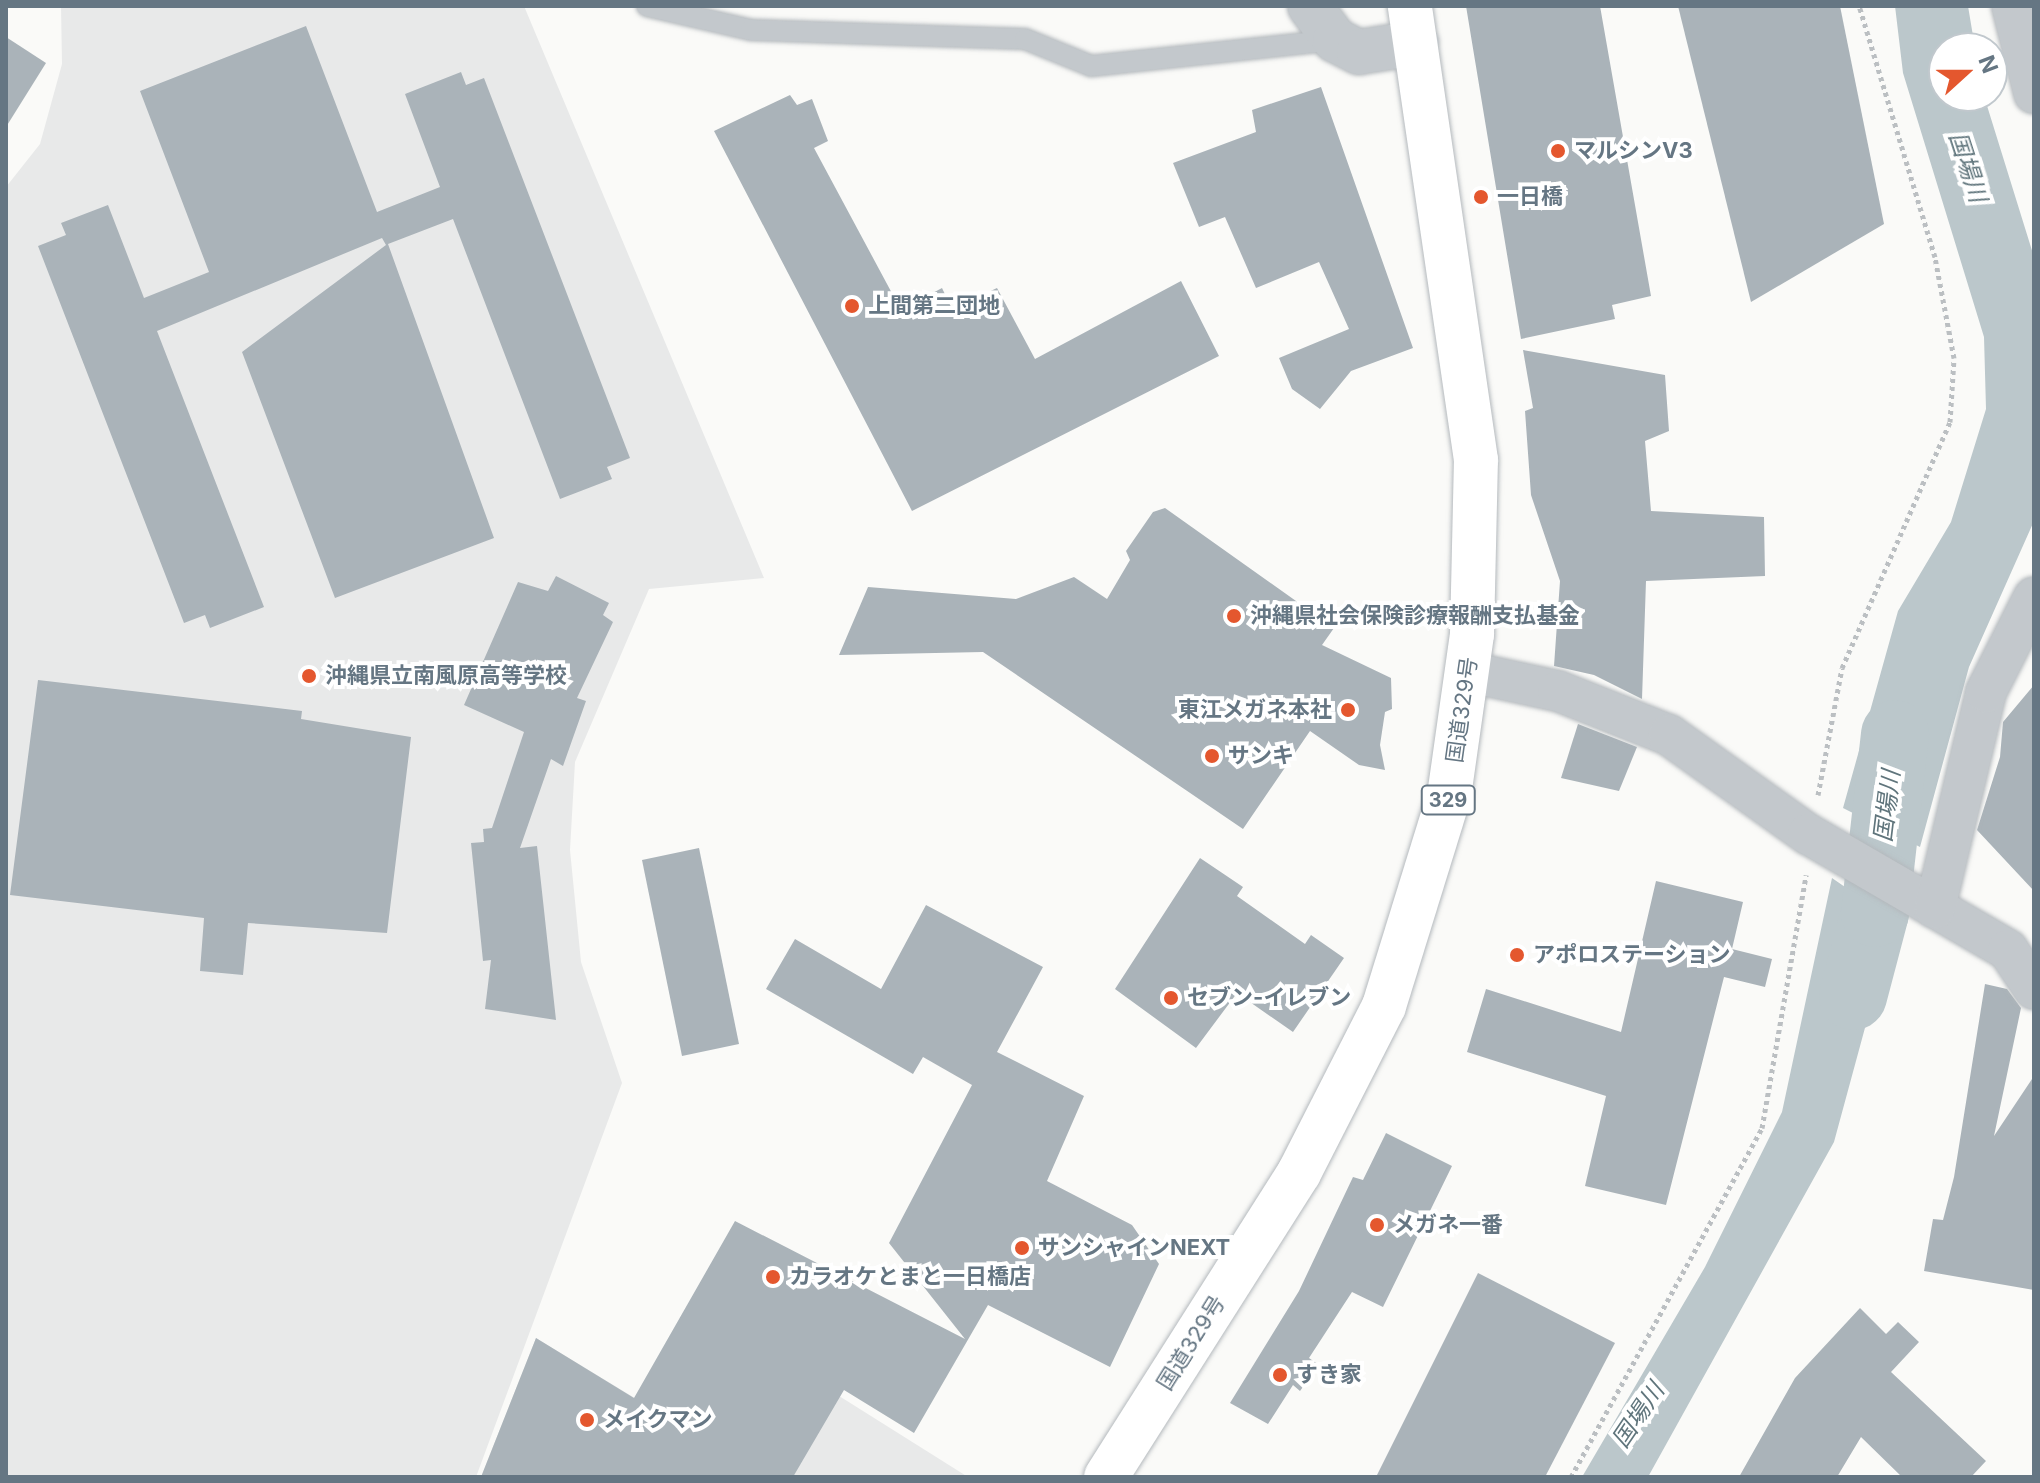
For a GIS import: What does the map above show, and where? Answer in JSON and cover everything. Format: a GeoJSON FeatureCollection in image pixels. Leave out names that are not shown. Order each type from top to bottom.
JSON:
{"type":"FeatureCollection","features":[{"type":"Feature","properties":{"kind":"highway","name":"国道329号"},"geometry":{"type":"LineString","coordinates":[[1106,1477],[1299,1173],[1384,1006],[1435,858],[1469,672],[1478,512],[1472,399],[1413,25]]}},
{"type":"Feature","properties":{"kind":"street"},"geometry":{"type":"LineString","coordinates":[[2012,6],[2034,93]]}},
{"type":"Feature","properties":{"kind":"street"},"geometry":{"type":"LineString","coordinates":[[1322,23],[1359,52],[1413,25]]}},
{"type":"Feature","properties":{"kind":"street"},"geometry":{"type":"LineString","coordinates":[[1935,908],[1986,692],[2034,597]]}},
{"type":"Feature","properties":{"kind":"street"},"geometry":{"type":"LineString","coordinates":[[1469,672],[1558,691],[1669,735],[1808,834],[2008,950],[2034,989]]}},
{"type":"Feature","properties":{"kind":"lane"},"geometry":{"type":"LineString","coordinates":[[647,6],[751,30],[1025,39],[1091,66],[1322,23]]}},
{"type":"Feature","properties":{"kind":"path"},"geometry":{"type":"LineString","coordinates":[[1815,810],[1842,668],[1950,422],[1954,358],[1935,257],[1859,6]]}},
{"type":"Feature","properties":{"kind":"path"},"geometry":{"type":"LineString","coordinates":[[1571,1477],[1762,1128],[1807,868]]}},
{"type":"Feature","properties":{"kind":"shaded area","name":"沖縄県立南風原高等学校"},"geometry":{"type":"Polygon","coordinates":[[[61,6],[524,6],[764,578],[649,589],[575,762],[570,850],[581,962],[622,1083],[476,1477],[6,1477],[6,187],[40,144],[62,64],[61,6]]]}},
{"type":"Feature","properties":{"kind":"shaded area","name":"メイクマン"},"geometry":{"type":"Polygon","coordinates":[[[536,1338],[699,1437],[755,1343],[968,1477],[481,1477],[536,1338]]]}},
{"type":"Feature","properties":{"kind":"water"},"geometry":{"type":"Polygon","coordinates":[[[1895,6],[1968,6],[1972,32],[1928,32],[1928,112],[1989,112],[2034,257],[2034,521],[1969,667],[1920,847],[1843,808],[1898,611],[1951,522],[1986,409],[1984,337],[1903,73],[1895,6]]]}},
{"type":"Feature","properties":{"kind":"water"},"geometry":{"type":"Polygon","coordinates":[[[1832,878],[1894,921],[1834,1142],[1648,1477],[1582,1477],[1705,1267],[1782,1112],[1832,878]]]}},
{"type":"Feature","properties":{"kind":"building","name":"マルシンV3"},"geometry":{"type":"Polygon","coordinates":[[[1466,6],[1600,6],[1651,296],[1612,305],[1615,319],[1521,339],[1466,6]]]}},
{"type":"Feature","properties":{"kind":"building"},"geometry":{"type":"Polygon","coordinates":[[[1678,6],[1840,6],[1884,224],[1751,302],[1678,6]]]}},
{"type":"Feature","properties":{"kind":"building"},"geometry":{"type":"Polygon","coordinates":[[[306,26],[377,212],[440,187],[405,94],[461,72],[466,85],[484,78],[630,458],[607,467],[612,479],[560,499],[453,219],[388,244],[494,538],[335,598],[242,352],[386,245],[382,238],[157,331],[264,607],[210,628],[205,615],[184,623],[38,246],[66,235],[61,223],[108,205],[144,298],[209,272],[140,91],[306,26]]]}},
{"type":"Feature","properties":{"kind":"building"},"geometry":{"type":"Polygon","coordinates":[[[6,37],[46,63],[6,127],[6,37]]]}},
{"type":"Feature","properties":{"kind":"building"},"geometry":{"type":"Polygon","coordinates":[[[1321,87],[1413,348],[1351,371],[1320,409],[1292,389],[1279,358],[1349,329],[1319,262],[1256,288],[1225,217],[1199,227],[1173,163],[1256,132],[1252,110],[1321,87]]]}},
{"type":"Feature","properties":{"kind":"building","name":"上間第二団地"},"geometry":{"type":"Polygon","coordinates":[[[790,95],[797,105],[812,99],[828,141],[814,148],[901,310],[942,288],[952,309],[997,288],[1035,359],[1181,281],[1219,356],[912,511],[714,131],[790,95]]]}},
{"type":"Feature","properties":{"kind":"building"},"geometry":{"type":"Polygon","coordinates":[[[1523,350],[1665,375],[1669,431],[1645,441],[1651,511],[1764,517],[1765,576],[1646,581],[1642,699],[1594,675],[1554,666],[1560,581],[1531,495],[1525,411],[1533,408],[1523,350]]]}},
{"type":"Feature","properties":{"kind":"building"},"geometry":{"type":"Polygon","coordinates":[[[1165,508],[1334,628],[1322,645],[1391,678],[1392,709],[1385,712],[1380,745],[1385,770],[1359,765],[1310,731],[1243,829],[983,652],[839,655],[868,587],[1016,599],[1074,577],[1107,599],[1130,560],[1126,551],[1153,512],[1165,508]]]}},
{"type":"Feature","properties":{"kind":"building"},"geometry":{"type":"Polygon","coordinates":[[[556,576],[609,603],[603,615],[613,622],[577,698],[586,701],[563,766],[551,759],[520,848],[537,846],[556,1020],[485,1009],[491,960],[483,961],[471,843],[484,842],[483,829],[492,828],[524,732],[464,705],[518,582],[548,591],[556,576]]]}},
{"type":"Feature","properties":{"kind":"building"},"geometry":{"type":"Polygon","coordinates":[[[38,680],[302,711],[301,719],[411,737],[387,933],[248,923],[243,975],[200,971],[204,918],[10,895],[38,680]]]}},
{"type":"Feature","properties":{"kind":"building"},"geometry":{"type":"Polygon","coordinates":[[[2034,685],[2034,891],[1977,830],[2000,757],[2003,722],[2034,685]]]}},
{"type":"Feature","properties":{"kind":"building"},"geometry":{"type":"Polygon","coordinates":[[[1578,724],[1637,747],[1619,791],[1561,778],[1578,724]]]}},
{"type":"Feature","properties":{"kind":"building"},"geometry":{"type":"Polygon","coordinates":[[[699,848],[739,1044],[682,1056],[642,860],[699,848]]]}},
{"type":"Feature","properties":{"kind":"building"},"geometry":{"type":"Polygon","coordinates":[[[1200,858],[1243,887],[1237,896],[1305,944],[1311,935],[1344,958],[1293,1032],[1237,993],[1196,1048],[1115,989],[1200,858]]]}},
{"type":"Feature","properties":{"kind":"building"},"geometry":{"type":"Polygon","coordinates":[[[1656,881],[1743,902],[1732,949],[1772,959],[1765,987],[1724,977],[1666,1205],[1585,1186],[1606,1096],[1467,1052],[1486,989],[1621,1032],[1656,881]]]}},
{"type":"Feature","properties":{"kind":"building"},"geometry":{"type":"Polygon","coordinates":[[[926,905],[1043,967],[997,1052],[1084,1096],[1047,1181],[1132,1225],[1159,1264],[1110,1367],[988,1305],[914,1433],[844,1390],[793,1477],[481,1477],[536,1338],[634,1398],[735,1221],[965,1339],[889,1243],[972,1085],[923,1057],[913,1074],[766,989],[795,939],[881,989],[926,905]]]}},
{"type":"Feature","properties":{"kind":"building"},"geometry":{"type":"Polygon","coordinates":[[[1985,984],[2007,989],[2021,1008],[1994,1136],[2034,1076],[2034,1290],[1924,1271],[1933,1219],[1943,1220],[1954,1177],[1985,984]]]}},
{"type":"Feature","properties":{"kind":"building","name":"メガネ一番"},"geometry":{"type":"Polygon","coordinates":[[[1386,1133],[1452,1166],[1383,1307],[1352,1292],[1309,1358],[1319,1365],[1300,1391],[1293,1385],[1268,1424],[1230,1403],[1299,1291],[1353,1177],[1363,1180],[1386,1133]]]}},
{"type":"Feature","properties":{"kind":"building"},"geometry":{"type":"Polygon","coordinates":[[[1478,1273],[1615,1343],[1545,1477],[1376,1477],[1478,1273]]]}},
{"type":"Feature","properties":{"kind":"building"},"geometry":{"type":"Polygon","coordinates":[[[1860,1308],[1886,1334],[1898,1322],[1919,1342],[1891,1372],[1986,1461],[1971,1477],[1902,1477],[1861,1437],[1837,1477],[1739,1477],[1795,1378],[1860,1308]]]}},
{"type":"Feature","properties":{"kind":"waterway","name":"国場川"},"geometry":{"type":"LineString","coordinates":[[1853,996],[1875,913],[1895,734]]}},
{"type":"Feature","properties":{"kind":"place","name":"マルシンV3"},"geometry":{"type":"Point","coordinates":[1558,151]}},
{"type":"Feature","properties":{"kind":"place","name":"一日橋"},"geometry":{"type":"Point","coordinates":[1481,197]}},
{"type":"Feature","properties":{"kind":"place","name":"上間第二団地"},"geometry":{"type":"Point","coordinates":[852,306]}},
{"type":"Feature","properties":{"kind":"place","name":"沖縄県社会保険診療報酬支払基金"},"geometry":{"type":"Point","coordinates":[1234,616]}},
{"type":"Feature","properties":{"kind":"place","name":"沖縄県立南風原高等学校"},"geometry":{"type":"Point","coordinates":[309,676]}},
{"type":"Feature","properties":{"kind":"place","name":"東江メガネ本社"},"geometry":{"type":"Point","coordinates":[1348,710]}},
{"type":"Feature","properties":{"kind":"place","name":"サンキ"},"geometry":{"type":"Point","coordinates":[1212,756]}},
{"type":"Feature","properties":{"kind":"place","name":"アポロステーション"},"geometry":{"type":"Point","coordinates":[1517,955]}},
{"type":"Feature","properties":{"kind":"place","name":"セブン-イレブン"},"geometry":{"type":"Point","coordinates":[1171,998]}},
{"type":"Feature","properties":{"kind":"place","name":"メガネ一番"},"geometry":{"type":"Point","coordinates":[1377,1225]}},
{"type":"Feature","properties":{"kind":"place","name":"サンシャインNEXT"},"geometry":{"type":"Point","coordinates":[1022,1248]}},
{"type":"Feature","properties":{"kind":"place","name":"カラオケとまと一日橋店"},"geometry":{"type":"Point","coordinates":[773,1277]}},
{"type":"Feature","properties":{"kind":"place","name":"すき家"},"geometry":{"type":"Point","coordinates":[1280,1375]}},
{"type":"Feature","properties":{"kind":"place","name":"メイクマン"},"geometry":{"type":"Point","coordinates":[587,1420]}}]}
